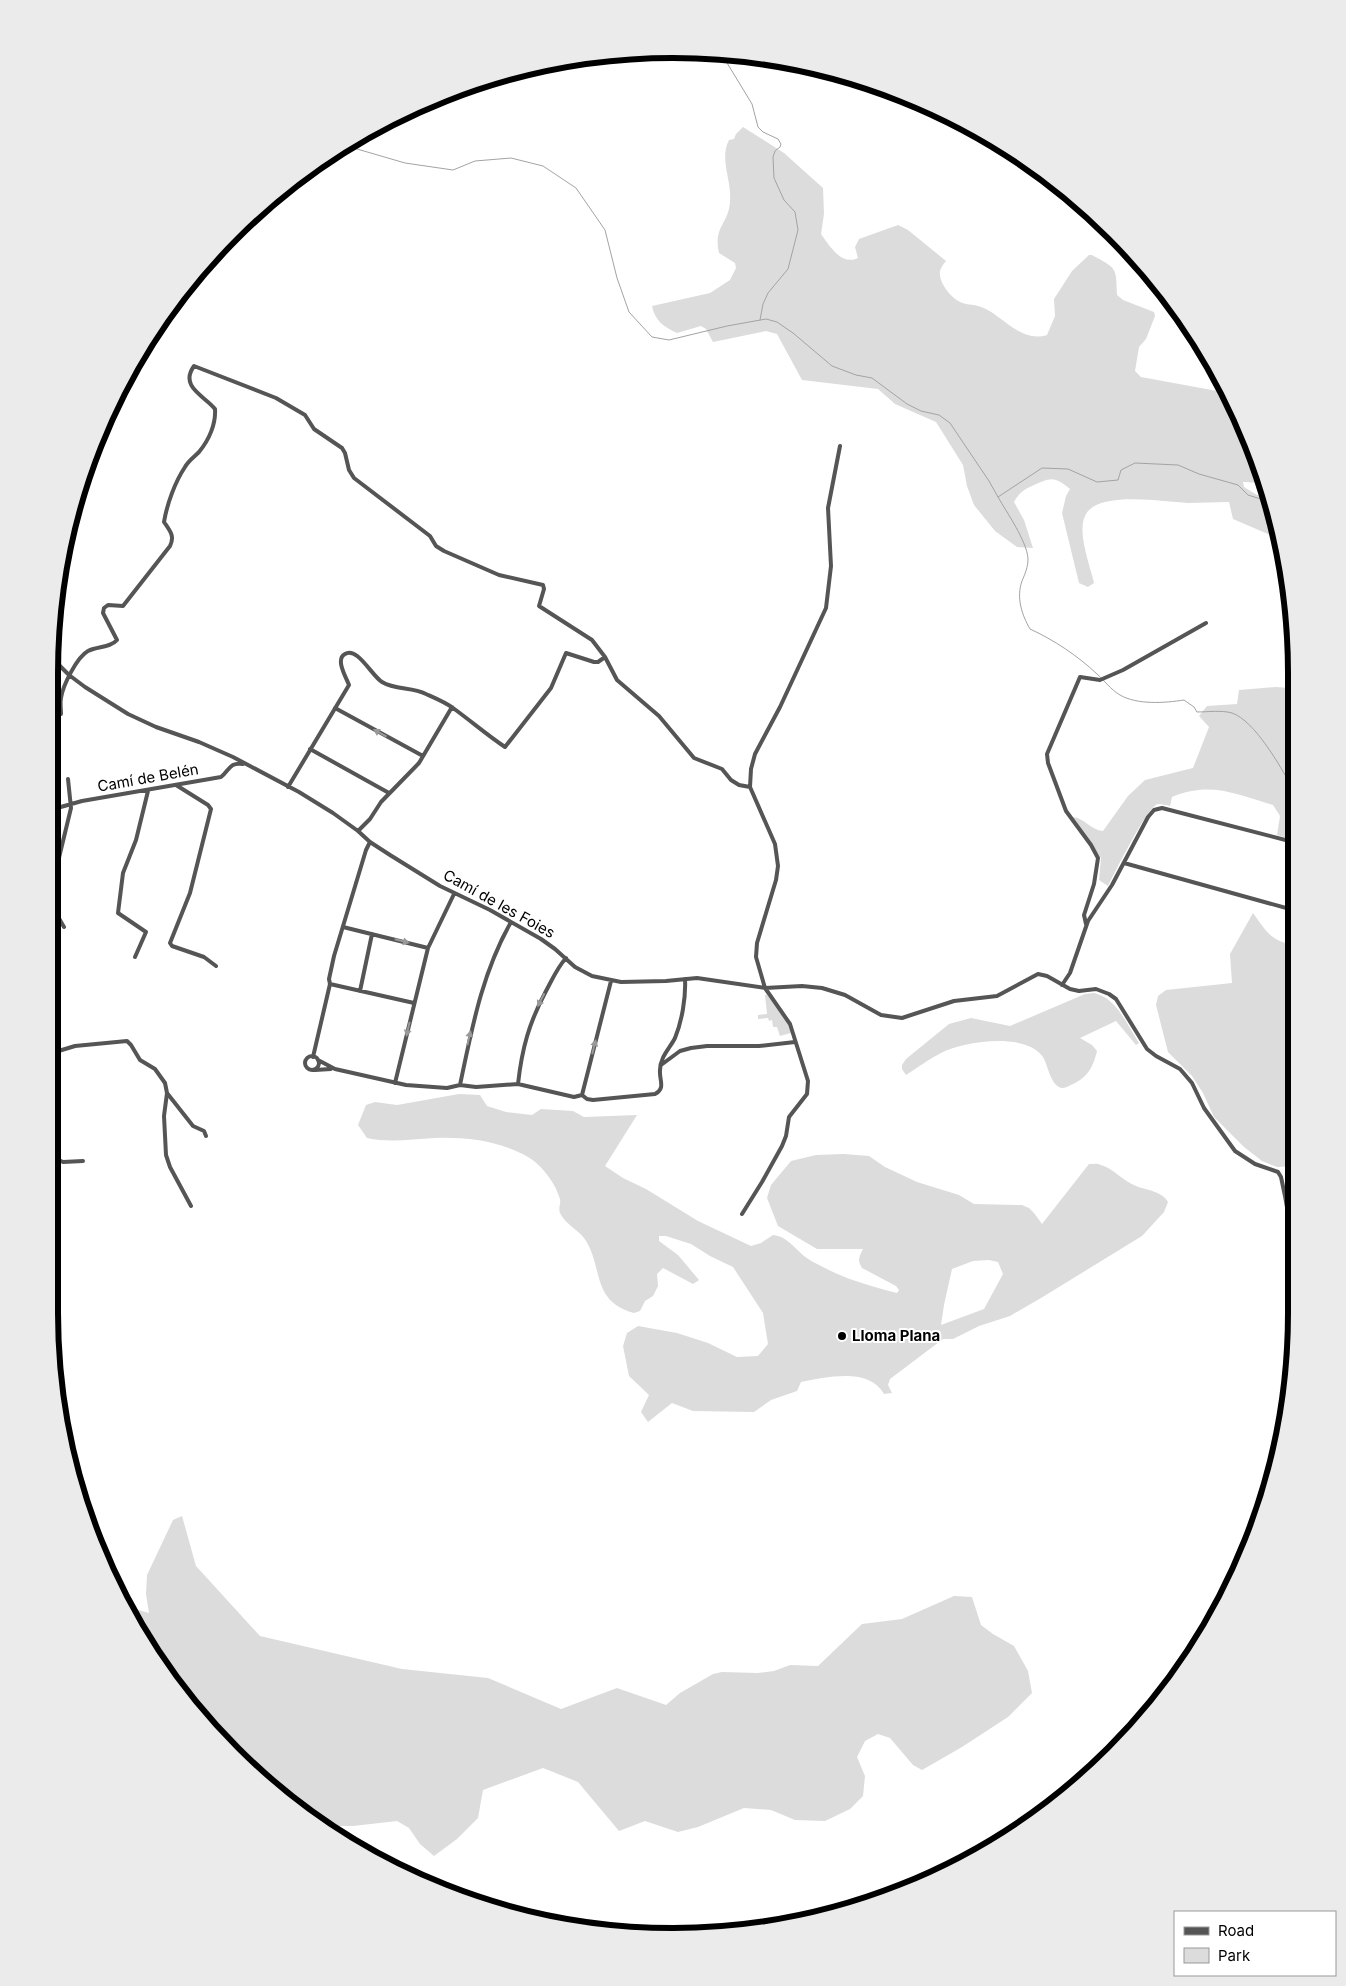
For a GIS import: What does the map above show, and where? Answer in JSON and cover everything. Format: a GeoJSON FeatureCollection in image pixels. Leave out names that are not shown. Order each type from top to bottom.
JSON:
{"type":"FeatureCollection","features":[{"type":"Feature","properties":{"kind":"street"},"geometry":{"type":"LineString","coordinates":[[61,714],[60,697],[69,675],[89,650],[113,644],[117,640],[103,613],[104,608],[108,605],[123,606],[173,540],[172,534],[164,522],[176,482],[186,465],[203,447],[214,426],[215,409],[196,394],[190,382],[194,366],[276,398],[305,415],[314,429],[342,448],[349,470],[354,478],[430,536],[436,546],[498,575],[543,585],[544,589],[539,606],[592,640],[617,680],[659,716],[694,758],[722,769],[731,780],[740,785],[750,787]]}},
{"type":"Feature","properties":{"kind":"street"},"geometry":{"type":"LineString","coordinates":[[742,1214],[782,1146],[792,1113],[807,1094],[808,1081],[788,1021],[765,988],[756,957],[757,943],[776,880],[777,854],[775,844],[750,787],[751,769],[755,754],[780,708],[826,608],[831,566],[828,508],[840,446]]}},
{"type":"Feature","properties":{"kind":"street"},"geometry":{"type":"LineString","coordinates":[[1086,924],[1084,915],[1094,884],[1098,858],[1091,845],[1066,812],[1048,763],[1047,754],[1080,677],[1100,680],[1105,678],[1127,668],[1206,623]]}},
{"type":"Feature","properties":{"kind":"street"},"geometry":{"type":"LineString","coordinates":[[288,787],[349,685],[340,662],[341,657],[348,653],[355,654],[361,659],[382,682],[390,686],[415,689],[452,707],[505,747],[551,688],[566,652],[594,662],[605,658]]}},
{"type":"Feature","properties":{"kind":"street","name":"Camí de les Foies"},"geometry":{"type":"LineString","coordinates":[[58,664],[85,687],[144,722],[199,742],[245,763],[288,787],[326,809],[358,831],[370,842],[454,894],[511,922],[555,948],[586,973],[611,981],[634,982],[702,978],[765,988],[802,986],[845,995],[880,1015],[902,1018],[954,1001],[997,996],[1038,974],[1048,976],[1062,985]]}},
{"type":"Feature","properties":{"kind":"street"},"geometry":{"type":"LineString","coordinates":[[358,831],[370,819],[381,802],[415,768],[452,707]]}},
{"type":"Feature","properties":{"kind":"street"},"geometry":{"type":"LineString","coordinates":[[335,708],[423,756]]}},
{"type":"Feature","properties":{"kind":"street"},"geometry":{"type":"LineString","coordinates":[[310,749],[390,793]]}},
{"type":"Feature","properties":{"kind":"street","name":"Camí de Belén"},"geometry":{"type":"LineString","coordinates":[[58,808],[221,777],[235,763],[245,763]]}},
{"type":"Feature","properties":{"kind":"street"},"geometry":{"type":"LineString","coordinates":[[58,860],[71,804],[68,796],[68,779]]}},
{"type":"Feature","properties":{"kind":"street"},"geometry":{"type":"LineString","coordinates":[[176,785],[212,809],[190,893],[170,942],[172,946],[204,957],[216,966]]}},
{"type":"Feature","properties":{"kind":"street"},"geometry":{"type":"LineString","coordinates":[[135,957],[146,932],[118,913],[123,873],[136,840],[148,791]]}},
{"type":"Feature","properties":{"kind":"street"},"geometry":{"type":"LineString","coordinates":[[1288,841],[1159,808],[1152,812],[1124,863],[1086,924],[1070,973],[1062,985],[1076,991],[1090,989],[1102,991],[1116,999],[1147,1049],[1180,1069],[1192,1083],[1204,1108],[1235,1151],[1254,1164],[1278,1172],[1281,1177],[1288,1213]]}},
{"type":"Feature","properties":{"kind":"street"},"geometry":{"type":"LineString","coordinates":[[313,1057],[330,984],[331,972],[366,850],[370,842]]}},
{"type":"Feature","properties":{"kind":"street"},"geometry":{"type":"LineString","coordinates":[[1124,863],[1288,909]]}},
{"type":"Feature","properties":{"kind":"street"},"geometry":{"type":"LineString","coordinates":[[395,1083],[428,948],[454,894]]}},
{"type":"Feature","properties":{"kind":"street"},"geometry":{"type":"LineString","coordinates":[[58,917],[64,926]]}},
{"type":"Feature","properties":{"kind":"street"},"geometry":{"type":"LineString","coordinates":[[460,1085],[475,1013],[486,976],[496,950],[511,922]]}},
{"type":"Feature","properties":{"kind":"street"},"geometry":{"type":"LineString","coordinates":[[343,927],[428,948]]}},
{"type":"Feature","properties":{"kind":"street"},"geometry":{"type":"LineString","coordinates":[[360,991],[372,934]]}},
{"type":"Feature","properties":{"kind":"street"},"geometry":{"type":"LineString","coordinates":[[518,1084],[522,1049],[528,1029],[556,971],[566,958]]}},
{"type":"Feature","properties":{"kind":"street"},"geometry":{"type":"LineString","coordinates":[[335,1069],[315,1070],[308,1069],[305,1065],[307,1059],[313,1057],[335,1069],[395,1083],[447,1088],[460,1085],[476,1087],[518,1084],[574,1096],[582,1095],[593,1100],[655,1094],[662,1086],[660,1069],[665,1052],[675,1036],[686,990],[685,979]]}},
{"type":"Feature","properties":{"kind":"street"},"geometry":{"type":"LineString","coordinates":[[582,1095],[611,981]]}},
{"type":"Feature","properties":{"kind":"street"},"geometry":{"type":"LineString","coordinates":[[330,984],[414,1003]]}},
{"type":"Feature","properties":{"kind":"street"},"geometry":{"type":"LineString","coordinates":[[58,1051],[75,1046],[127,1041],[140,1060],[155,1069],[162,1077],[167,1093],[193,1126],[204,1131],[206,1136]]}},
{"type":"Feature","properties":{"kind":"street"},"geometry":{"type":"LineString","coordinates":[[661,1065],[680,1051],[691,1048],[707,1046],[759,1046],[795,1042]]}},
{"type":"Feature","properties":{"kind":"street"},"geometry":{"type":"LineString","coordinates":[[315,1070],[319,1064],[318,1060]]}},
{"type":"Feature","properties":{"kind":"street"},"geometry":{"type":"LineString","coordinates":[[167,1093],[164,1116],[166,1155],[170,1168],[191,1206]]}},
{"type":"Feature","properties":{"kind":"street"},"geometry":{"type":"LineString","coordinates":[[58,1160],[63,1162],[83,1161]]}},
{"type":"Feature","properties":{"kind":"green space"},"geometry":{"type":"Polygon","coordinates":[[[743,127],[784,153],[823,188],[824,214],[821,234],[836,254],[846,259],[858,258],[855,247],[859,239],[898,225],[908,230],[946,261],[940,271],[941,280],[956,300],[986,309],[1015,329],[1030,336],[1047,335],[1055,316],[1054,299],[1072,271],[1089,255],[1111,266],[1115,273],[1117,295],[1123,300],[1154,312],[1155,316],[1146,339],[1139,347],[1135,371],[1141,377],[1220,392],[1242,437],[1258,483],[1243,482],[1244,487],[1257,495],[1262,495],[1273,536],[1233,519],[1229,502],[1187,503],[1132,499],[1102,503],[1092,508],[1085,516],[1083,523],[1083,540],[1094,583],[1088,587],[1079,583],[1062,513],[1066,496],[1070,489],[1059,482],[1051,479],[1029,487],[1014,502],[1024,520],[1033,548],[1017,547],[995,531],[974,505],[967,486],[963,465],[936,422],[895,404],[878,389],[802,380],[777,334],[766,331],[713,342],[706,329],[701,326],[677,333],[664,326],[655,316],[652,306],[710,293],[730,280],[736,268],[735,263],[719,253],[718,237],[729,209],[730,201],[725,162],[726,147],[729,140],[734,139],[743,127]]]}},
{"type":"Feature","properties":{"kind":"green space"},"geometry":{"type":"Polygon","coordinates":[[[1288,688],[1288,838],[1277,835],[1280,816],[1273,805],[1223,791],[1199,790],[1186,792],[1172,797],[1170,806],[1158,804],[1153,808],[1139,827],[1108,886],[1099,880],[1101,858],[1073,817],[1081,819],[1095,829],[1103,831],[1128,796],[1145,780],[1193,768],[1209,727],[1199,716],[1207,706],[1237,704],[1239,690],[1288,688]]]}},
{"type":"Feature","properties":{"kind":"green space"},"geometry":{"type":"Polygon","coordinates":[[[1253,913],[1271,936],[1288,943],[1288,1166],[1277,1167],[1262,1161],[1244,1147],[1214,1117],[1203,1093],[1192,1076],[1168,1052],[1156,1005],[1158,996],[1166,990],[1232,983],[1230,954],[1253,913]]]}},
{"type":"Feature","properties":{"kind":"green space"},"geometry":{"type":"Polygon","coordinates":[[[1094,993],[1109,1000],[1115,1006],[1139,1043],[1136,1045],[1116,1021],[1080,1038],[1092,1045],[1097,1051],[1092,1067],[1086,1075],[1065,1088],[1059,1087],[1056,1084],[1050,1076],[1043,1057],[1035,1049],[1023,1044],[1010,1042],[979,1042],[965,1045],[941,1053],[906,1075],[902,1069],[906,1059],[949,1024],[971,1018],[1010,1026],[1085,994],[1094,993]]]}},
{"type":"Feature","properties":{"kind":"green space"},"geometry":{"type":"Polygon","coordinates":[[[765,995],[767,995],[787,1022],[791,1033],[780,1036],[777,1027],[773,1027],[772,1020],[769,1021],[768,1018],[758,1019],[758,1015],[767,1014],[765,995]]]}},
{"type":"Feature","properties":{"kind":"green space"},"geometry":{"type":"Polygon","coordinates":[[[459,1094],[480,1095],[487,1106],[506,1112],[532,1115],[541,1109],[573,1111],[584,1117],[637,1115],[605,1166],[698,1221],[751,1246],[761,1243],[773,1235],[778,1236],[786,1240],[808,1259],[830,1271],[858,1282],[897,1293],[899,1290],[896,1286],[862,1268],[859,1258],[863,1249],[817,1249],[778,1226],[767,1198],[771,1185],[791,1161],[816,1155],[844,1154],[869,1156],[885,1167],[917,1182],[959,1195],[974,1204],[1022,1205],[1029,1208],[1042,1224],[1089,1164],[1098,1164],[1106,1167],[1131,1184],[1162,1195],[1168,1202],[1164,1212],[1142,1236],[1041,1298],[1010,1316],[979,1326],[953,1339],[943,1339],[890,1379],[888,1385],[892,1393],[884,1394],[868,1380],[858,1377],[835,1376],[801,1382],[797,1391],[771,1400],[754,1412],[693,1411],[672,1403],[648,1422],[641,1412],[649,1395],[629,1376],[623,1346],[627,1333],[638,1326],[677,1333],[708,1343],[737,1357],[758,1356],[768,1344],[763,1313],[733,1267],[691,1244],[666,1236],[659,1236],[659,1241],[678,1255],[699,1280],[693,1284],[663,1268],[657,1274],[658,1286],[653,1296],[645,1301],[640,1311],[634,1313],[620,1307],[610,1300],[604,1291],[590,1249],[584,1238],[562,1217],[559,1211],[560,1201],[558,1193],[552,1181],[538,1164],[506,1147],[471,1139],[393,1140],[367,1138],[358,1125],[366,1105],[375,1102],[397,1105],[459,1094]],[[989,1260],[973,1261],[952,1269],[941,1325],[984,1309],[1003,1274],[998,1262],[989,1260]]]}},
{"type":"Feature","properties":{"kind":"green space"},"geometry":{"type":"Polygon","coordinates":[[[182,1516],[196,1566],[260,1636],[402,1669],[488,1678],[561,1709],[617,1688],[666,1705],[680,1693],[713,1674],[722,1672],[758,1673],[774,1671],[790,1665],[818,1666],[862,1624],[902,1619],[954,1596],[972,1597],[981,1625],[1014,1646],[1028,1671],[1032,1693],[1008,1717],[922,1770],[913,1765],[890,1738],[878,1734],[865,1741],[857,1757],[865,1776],[863,1796],[850,1809],[825,1821],[795,1820],[771,1810],[744,1808],[698,1827],[678,1832],[645,1821],[619,1831],[578,1782],[543,1768],[483,1790],[478,1818],[457,1839],[434,1856],[420,1844],[409,1828],[397,1821],[353,1826],[331,1825],[267,1776],[210,1719],[185,1688],[161,1655],[133,1609],[149,1613],[146,1594],[147,1575],[173,1520],[182,1516]]]}},
{"type":"Feature","properties":{"kind":"waterway"},"geometry":{"type":"LineString","coordinates":[[725,60],[752,104],[758,127],[763,132],[778,139],[781,144],[773,157],[774,178],[784,200],[795,212],[798,230],[788,269],[768,293],[763,304],[760,320]]}},
{"type":"Feature","properties":{"kind":"waterway"},"geometry":{"type":"LineString","coordinates":[[353,147],[405,163],[453,170],[475,161],[511,158],[543,166],[576,188],[605,230],[617,278],[629,312],[652,337],[669,340],[766,319],[777,322],[832,366],[856,375],[872,378],[907,404],[921,411],[939,415],[950,423],[998,497],[1042,468],[1068,469],[1097,482],[1118,480],[1121,470],[1135,463],[1178,465],[1199,474],[1238,485],[1248,495],[1264,500]]}},
{"type":"Feature","properties":{"kind":"waterway"},"geometry":{"type":"LineString","coordinates":[[998,497],[1027,552],[1028,559],[1020,587],[1020,600],[1022,612],[1030,629],[1074,655],[1090,667],[1113,690],[1127,698],[1143,702],[1184,700],[1194,707],[1197,712],[1228,712],[1241,718],[1258,734],[1288,780]]}},
{"type":"Feature","properties":{"kind":"place","name":"Lloma Plana"},"geometry":{"type":"Point","coordinates":[842,1336]}}]}
